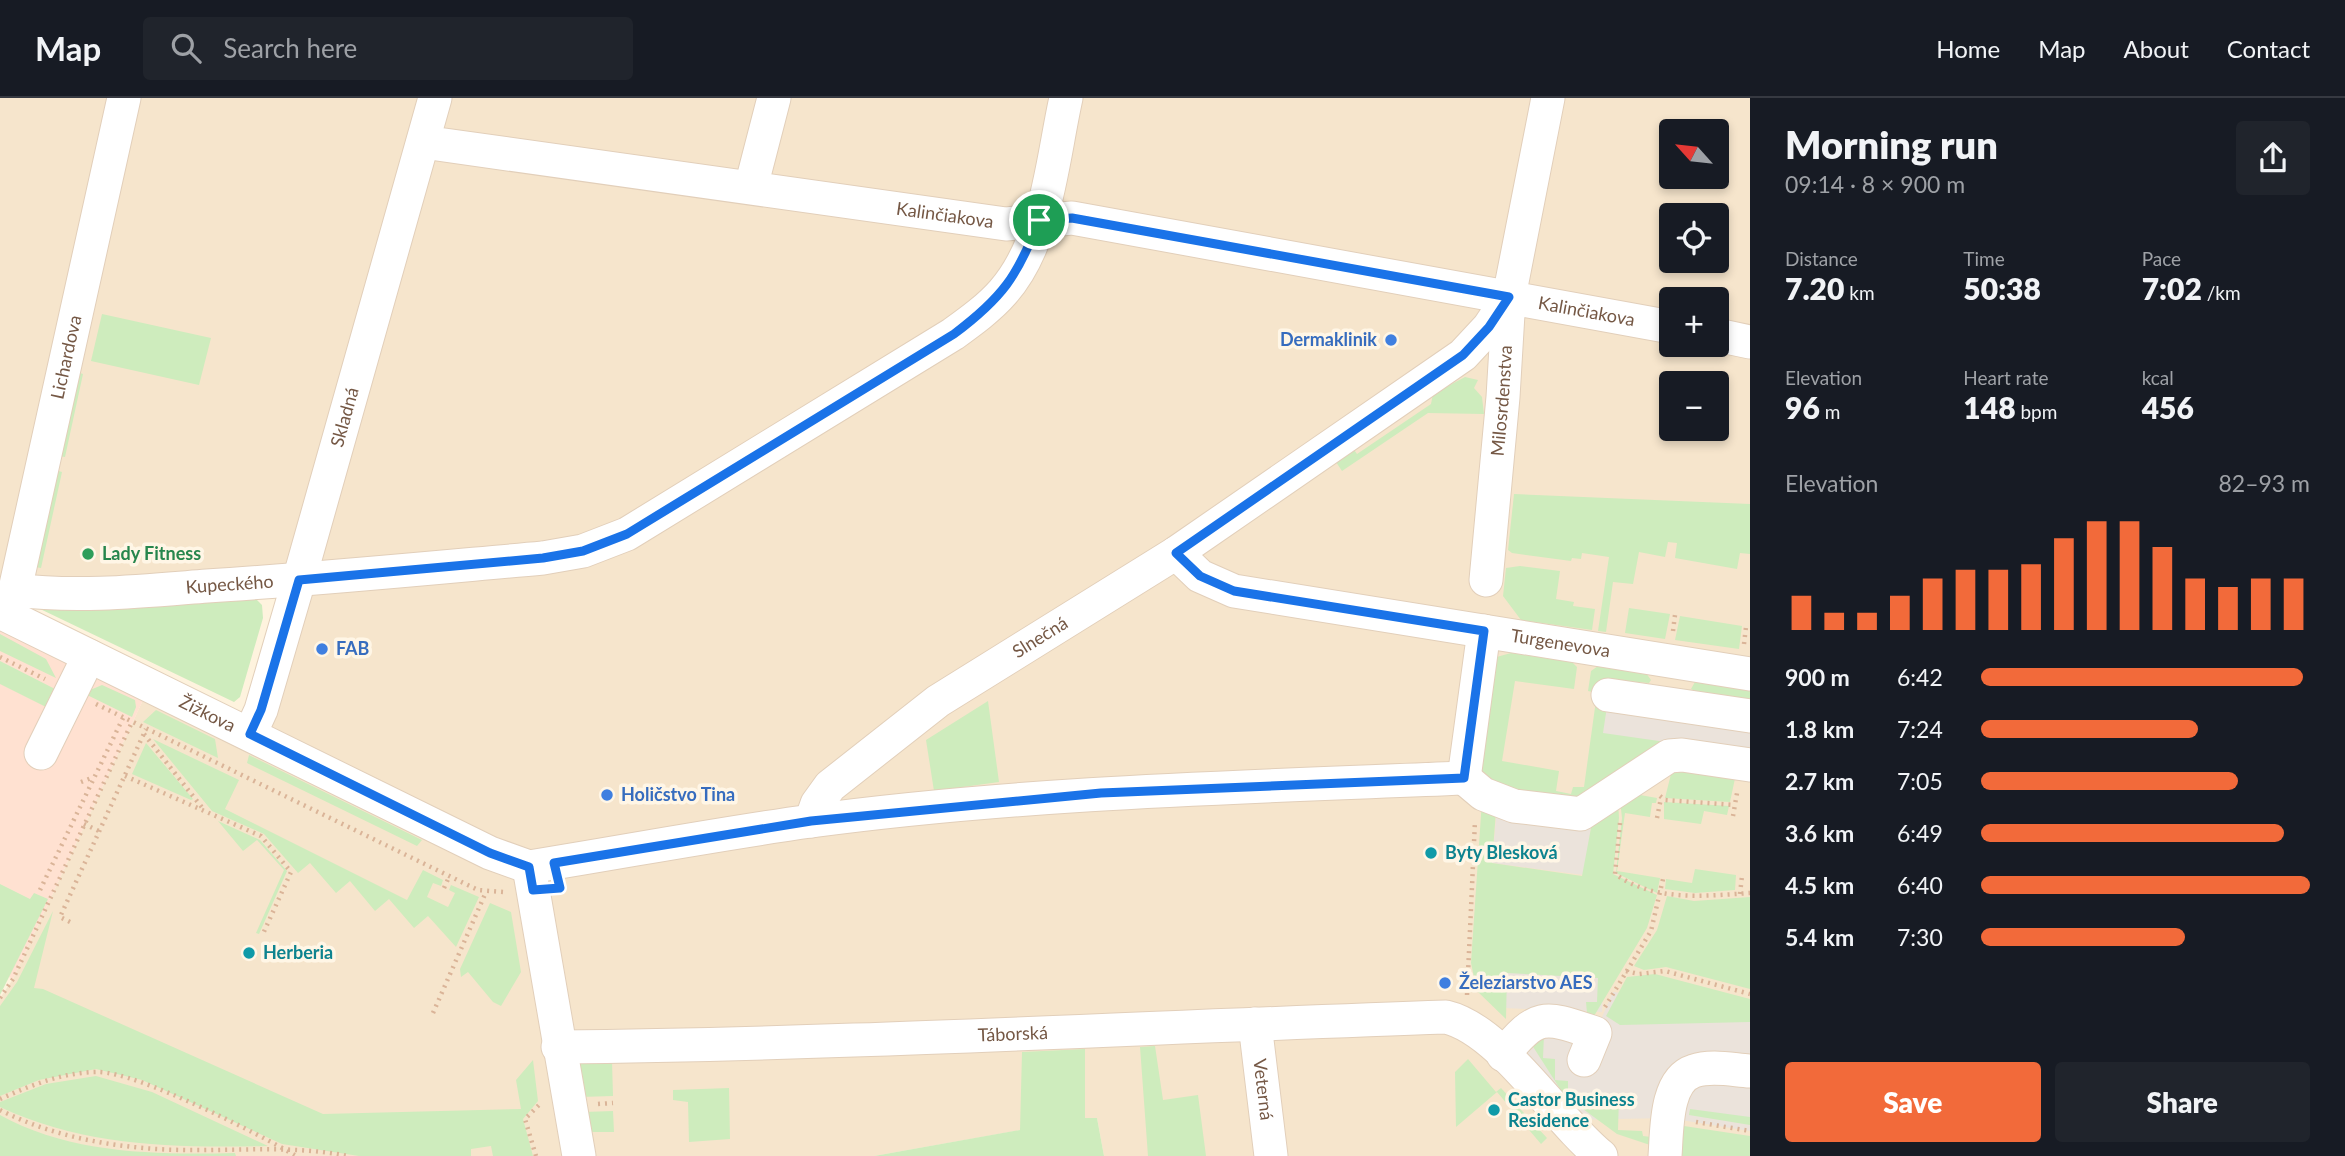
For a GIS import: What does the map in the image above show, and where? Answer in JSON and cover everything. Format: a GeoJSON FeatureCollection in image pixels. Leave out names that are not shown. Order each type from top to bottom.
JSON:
{"type":"FeatureCollection","features":[{"type":"Feature","properties":{"kind":"street","name":"Lichardova"},"geometry":{"type":"LineString","coordinates":[[8,606],[124,98]]}},
{"type":"Feature","properties":{"kind":"street","name":"Skladná"},"geometry":{"type":"LineString","coordinates":[[250,734],[261,710],[299,580],[435,98]]}},
{"type":"Feature","properties":{"kind":"street"},"geometry":{"type":"LineString","coordinates":[[751,187],[774,98]]}},
{"type":"Feature","properties":{"kind":"street","name":"Kupeckého"},"geometry":{"type":"LineString","coordinates":[[8,606],[39,593],[130,592],[543,558],[583,551],[627,534],[979,315],[1004,291],[1024,262],[1039,220],[1066,98]]}},
{"type":"Feature","properties":{"kind":"street","name":"Milosrdenstva"},"geometry":{"type":"LineString","coordinates":[[1486,580],[1503,397],[1509,297],[1548,98]]}},
{"type":"Feature","properties":{"kind":"street","name":"Kalinčiakova"},"geometry":{"type":"LineString","coordinates":[[423,142],[1006,224],[1072,218],[1659,325]]}},
{"type":"Feature","properties":{"kind":"street","name":"Slnečná"},"geometry":{"type":"LineString","coordinates":[[811,821],[817,804],[830,786],[938,701],[1176,553],[1463,355],[1489,327],[1509,297]]}},
{"type":"Feature","properties":{"kind":"street"},"geometry":{"type":"LineString","coordinates":[[1729,338],[1750,342]]}},
{"type":"Feature","properties":{"kind":"street","name":"Turgenevova"},"geometry":{"type":"LineString","coordinates":[[1176,553],[1200,576],[1234,591],[1750,674]]}},
{"type":"Feature","properties":{"kind":"street","name":"Žižkova"},"geometry":{"type":"LineString","coordinates":[[8,606],[89,656],[490,853],[531,879]]}},
{"type":"Feature","properties":{"kind":"street"},"geometry":{"type":"LineString","coordinates":[[1464,778],[1484,631]]}},
{"type":"Feature","properties":{"kind":"street"},"geometry":{"type":"LineString","coordinates":[[41,754],[89,656]]}},
{"type":"Feature","properties":{"kind":"street"},"geometry":{"type":"LineString","coordinates":[[1672,705],[1678,663]]}},
{"type":"Feature","properties":{"kind":"street"},"geometry":{"type":"LineString","coordinates":[[1608,695],[1750,716]]}},
{"type":"Feature","properties":{"kind":"street"},"geometry":{"type":"LineString","coordinates":[[579,1156],[531,879],[811,821],[1101,793],[1464,778],[1483,794],[1514,806],[1581,814],[1669,756],[1682,755],[1750,765]]}},
{"type":"Feature","properties":{"kind":"street"},"geometry":{"type":"LineString","coordinates":[[1467,1014],[1601,1156]]}},
{"type":"Feature","properties":{"kind":"street","name":"Táborská"},"geometry":{"type":"LineString","coordinates":[[558,1047],[787,1045],[1467,1014]]}},
{"type":"Feature","properties":{"kind":"street"},"geometry":{"type":"LineString","coordinates":[[1503,1055],[1526,1026],[1551,1020],[1595,1033],[1584,1060]]}},
{"type":"Feature","properties":{"kind":"street","name":"Veterná"},"geometry":{"type":"LineString","coordinates":[[1255,1024],[1271,1156]]}},
{"type":"Feature","properties":{"kind":"street"},"geometry":{"type":"LineString","coordinates":[[1665,1156],[1668,1118],[1681,1079],[1693,1071],[1750,1071]]}},
{"type":"Feature","properties":{"kind":"path"},"geometry":{"type":"LineString","coordinates":[[40,890],[123,718]]}},
{"type":"Feature","properties":{"kind":"path"},"geometry":{"type":"LineString","coordinates":[[0,998],[13,979],[132,722]]}},
{"type":"Feature","properties":{"kind":"path"},"geometry":{"type":"LineString","coordinates":[[70,922],[60,917],[145,732],[204,811]]}},
{"type":"Feature","properties":{"kind":"path"},"geometry":{"type":"LineString","coordinates":[[183,747],[449,877],[486,892],[531,879]]}},
{"type":"Feature","properties":{"kind":"path"},"geometry":{"type":"LineString","coordinates":[[125,776],[261,836],[291,873],[262,936]]}},
{"type":"Feature","properties":{"kind":"path"},"geometry":{"type":"LineString","coordinates":[[81,782],[95,777]]}},
{"type":"Feature","properties":{"kind":"path"},"geometry":{"type":"LineString","coordinates":[[1735,804],[1665,800],[1661,797],[1618,790],[1620,818],[1615,874],[1658,894],[1661,892],[1695,896],[1750,893]]}},
{"type":"Feature","properties":{"kind":"path"},"geometry":{"type":"LineString","coordinates":[[1467,1014],[1475,813]]}},
{"type":"Feature","properties":{"kind":"path"},"geometry":{"type":"LineString","coordinates":[[84,824],[99,831]]}},
{"type":"Feature","properties":{"kind":"path"},"geometry":{"type":"LineString","coordinates":[[1740,894],[1742,876]]}},
{"type":"Feature","properties":{"kind":"path"},"geometry":{"type":"LineString","coordinates":[[444,888],[449,877]]}},
{"type":"Feature","properties":{"kind":"path"},"geometry":{"type":"LineString","coordinates":[[1601,1015],[1651,930],[1663,879]]}},
{"type":"Feature","properties":{"kind":"path"},"geometry":{"type":"LineString","coordinates":[[433,1013],[486,892]]}},
{"type":"Feature","properties":{"kind":"path"},"geometry":{"type":"LineString","coordinates":[[1626,971],[1639,974],[1665,971],[1750,994]]}},
{"type":"Feature","properties":{"kind":"path"},"geometry":{"type":"LineString","coordinates":[[0,1099],[75,1073],[108,1073],[174,1096],[296,1156]]}},
{"type":"Feature","properties":{"kind":"path"},"geometry":{"type":"LineString","coordinates":[[0,1110],[36,1127],[106,1141],[182,1150],[282,1147],[348,1156]]}},
{"type":"Feature","properties":{"kind":"path"},"geometry":{"type":"LineString","coordinates":[[1668,1118],[1750,1131]]}},
{"type":"Feature","properties":{"kind":"path"},"geometry":{"type":"LineString","coordinates":[[238,1149],[239,1156]]}},
{"type":"Feature","properties":{"kind":"shaded area"},"geometry":{"type":"Polygon","coordinates":[[[0,98],[1750,98],[1750,1156],[1104,1156],[1097,1118],[1085,1118],[1085,1049],[1021,1130],[874,1156],[0,1156],[0,998],[13,979],[150,685],[250,733],[299,581],[130,592],[0,612],[0,98]]]}},
{"type":"Feature","properties":{"kind":"shaded area"},"geometry":{"type":"Polygon","coordinates":[[[0,611],[150,685],[13,979],[0,973],[0,611]]]}},
{"type":"Feature","properties":{"kind":"shaded area"},"geometry":{"type":"Polygon","coordinates":[[[1608,695],[1750,716],[1750,765],[1600,748],[1608,695]]]}},
{"type":"Feature","properties":{"kind":"shaded area"},"geometry":{"type":"Polygon","coordinates":[[[1497,807],[1587,823],[1591,828],[1584,875],[1492,863],[1497,807]]]}},
{"type":"Feature","properties":{"kind":"shaded area"},"geometry":{"type":"Polygon","coordinates":[[[1506,954],[1604,958],[1602,1012],[1504,1008],[1506,954]]]}},
{"type":"Feature","properties":{"kind":"shaded area"},"geometry":{"type":"Polygon","coordinates":[[[1613,992],[1750,1007],[1750,1131],[1668,1118],[1565,1120],[1503,1055],[1526,1026],[1595,1033],[1613,992]]]}},
{"type":"Feature","properties":{"kind":"green space"},"geometry":{"type":"Polygon","coordinates":[[[102,314],[211,338],[199,385],[91,361],[102,314]]]}},
{"type":"Feature","properties":{"kind":"green space"},"geometry":{"type":"Polygon","coordinates":[[[77,372],[83,374],[65,457],[59,456],[77,372]]]}},
{"type":"Feature","properties":{"kind":"green space"},"geometry":{"type":"Polygon","coordinates":[[[1465,377],[1478,380],[1474,388],[1482,397],[1484,414],[1428,413],[1342,471],[1334,459],[1352,447],[1357,454],[1431,404],[1433,394],[1465,377]]]}},
{"type":"Feature","properties":{"kind":"green space"},"geometry":{"type":"Polygon","coordinates":[[[55,470],[62,472],[41,568],[35,567],[55,470]]]}},
{"type":"Feature","properties":{"kind":"green space"},"geometry":{"type":"Polygon","coordinates":[[[1514,494],[1750,504],[1750,554],[1740,553],[1737,569],[1675,558],[1677,543],[1668,542],[1665,557],[1639,552],[1633,584],[1613,582],[1606,632],[1598,631],[1609,557],[1582,553],[1581,559],[1572,558],[1571,561],[1512,553],[1508,550],[1514,494]]]}},
{"type":"Feature","properties":{"kind":"green space"},"geometry":{"type":"Polygon","coordinates":[[[1520,566],[1560,571],[1556,599],[1574,602],[1573,606],[1595,609],[1592,630],[1521,620],[1503,596],[1506,568],[1520,566]]]}},
{"type":"Feature","properties":{"kind":"green space"},"geometry":{"type":"Polygon","coordinates":[[[255,598],[262,605],[263,618],[240,697],[234,702],[36,607],[255,598]]]}},
{"type":"Feature","properties":{"kind":"green space"},"geometry":{"type":"Polygon","coordinates":[[[1629,608],[1670,614],[1665,639],[1625,633],[1629,608]]]}},
{"type":"Feature","properties":{"kind":"green space"},"geometry":{"type":"Polygon","coordinates":[[[1680,616],[1742,626],[1739,649],[1675,640],[1680,616]]]}},
{"type":"Feature","properties":{"kind":"green space"},"geometry":{"type":"Polygon","coordinates":[[[0,634],[46,659],[56,678],[0,651],[0,634]]]}},
{"type":"Feature","properties":{"kind":"green space"},"geometry":{"type":"Polygon","coordinates":[[[1511,653],[1572,662],[1577,667],[1574,689],[1515,681],[1502,761],[1559,771],[1556,791],[1571,794],[1573,787],[1584,787],[1597,693],[1588,691],[1591,671],[1598,666],[1646,673],[1651,680],[1649,683],[1611,680],[1603,733],[1750,754],[1664,744],[1585,801],[1491,790],[1476,762],[1493,658],[1511,653]]]}},
{"type":"Feature","properties":{"kind":"green space"},"geometry":{"type":"Polygon","coordinates":[[[0,661],[57,690],[48,708],[0,684],[0,661]]]}},
{"type":"Feature","properties":{"kind":"green space"},"geometry":{"type":"Polygon","coordinates":[[[1696,680],[1750,688],[1750,700],[1695,691],[1691,689],[1696,680]]]}},
{"type":"Feature","properties":{"kind":"green space"},"geometry":{"type":"Polygon","coordinates":[[[102,685],[135,700],[136,707],[132,717],[83,693],[102,685]]]}},
{"type":"Feature","properties":{"kind":"green space"},"geometry":{"type":"Polygon","coordinates":[[[988,701],[999,782],[934,791],[926,740],[988,701]]]}},
{"type":"Feature","properties":{"kind":"green space"},"geometry":{"type":"Polygon","coordinates":[[[156,710],[215,739],[218,758],[143,722],[156,710]]]}},
{"type":"Feature","properties":{"kind":"green space"},"geometry":{"type":"Polygon","coordinates":[[[153,739],[239,780],[225,809],[407,900],[423,870],[443,880],[441,886],[433,883],[427,897],[448,907],[455,893],[449,890],[451,885],[479,897],[456,947],[428,916],[414,928],[389,899],[375,911],[350,881],[336,893],[310,863],[298,873],[264,834],[212,811],[153,739]]]}},
{"type":"Feature","properties":{"kind":"green space"},"geometry":{"type":"Polygon","coordinates":[[[146,743],[193,799],[132,774],[146,743]]]}},
{"type":"Feature","properties":{"kind":"green space"},"geometry":{"type":"Polygon","coordinates":[[[249,755],[422,840],[417,846],[247,763],[249,755]]]}},
{"type":"Feature","properties":{"kind":"green space"},"geometry":{"type":"Polygon","coordinates":[[[1737,769],[1730,802],[1665,798],[1672,770],[1737,769]]]}},
{"type":"Feature","properties":{"kind":"green space"},"geometry":{"type":"Polygon","coordinates":[[[1629,793],[1657,798],[1656,803],[1652,803],[1650,817],[1625,813],[1617,871],[1660,878],[1657,893],[1616,873],[1622,818],[1620,800],[1629,793]]]}},
{"type":"Feature","properties":{"kind":"green space"},"geometry":{"type":"Polygon","coordinates":[[[1482,800],[1496,811],[1492,863],[1582,876],[1591,828],[1587,823],[1618,802],[1619,818],[1613,874],[1657,895],[1647,928],[1594,1016],[1587,1013],[1586,1002],[1597,1002],[1598,978],[1507,973],[1506,1019],[1477,991],[1471,963],[1482,800]]]}},
{"type":"Feature","properties":{"kind":"green space"},"geometry":{"type":"Polygon","coordinates":[[[1664,802],[1729,806],[1727,815],[1704,811],[1701,824],[1664,819],[1664,802]]]}},
{"type":"Feature","properties":{"kind":"green space"},"geometry":{"type":"Polygon","coordinates":[[[218,821],[260,840],[287,871],[259,934],[256,933],[284,870],[257,840],[243,851],[218,821]]]}},
{"type":"Feature","properties":{"kind":"green space"},"geometry":{"type":"Polygon","coordinates":[[[1695,869],[1736,875],[1735,890],[1695,893],[1665,889],[1666,879],[1692,883],[1695,869]]]}},
{"type":"Feature","properties":{"kind":"green space"},"geometry":{"type":"Polygon","coordinates":[[[0,884],[30,899],[34,893],[48,899],[0,995],[0,884]]]}},
{"type":"Feature","properties":{"kind":"green space"},"geometry":{"type":"Polygon","coordinates":[[[1667,896],[1694,901],[1750,897],[1750,989],[1666,967],[1644,970],[1634,966],[1657,930],[1667,896]]]}},
{"type":"Feature","properties":{"kind":"green space"},"geometry":{"type":"Polygon","coordinates":[[[490,903],[511,912],[521,972],[501,1006],[493,1002],[468,972],[461,977],[460,969],[490,903]]]}},
{"type":"Feature","properties":{"kind":"green space"},"geometry":{"type":"Polygon","coordinates":[[[53,911],[34,988],[43,989],[323,1114],[521,1109],[516,1080],[533,1060],[538,1101],[523,1119],[533,1156],[493,1156],[491,1146],[471,1149],[471,1156],[359,1156],[282,1144],[142,1080],[96,1069],[39,1080],[0,1096],[0,1006],[17,982],[53,911]]]}},
{"type":"Feature","properties":{"kind":"green space"},"geometry":{"type":"Polygon","coordinates":[[[1655,974],[1750,999],[1750,1022],[1620,1025],[1606,1016],[1627,977],[1655,974]]]}},
{"type":"Feature","properties":{"kind":"green space"},"geometry":{"type":"Polygon","coordinates":[[[1544,1035],[1543,1058],[1555,1059],[1555,1080],[1568,1081],[1568,1095],[1619,1096],[1618,1130],[1642,1131],[1643,1136],[1659,1138],[1653,1146],[1617,1134],[1564,1095],[1530,1042],[1544,1035]]]}},
{"type":"Feature","properties":{"kind":"green space"},"geometry":{"type":"Polygon","coordinates":[[[1155,1046],[1163,1100],[1198,1095],[1206,1156],[1148,1156],[1140,1047],[1155,1046]]]}},
{"type":"Feature","properties":{"kind":"green space"},"geometry":{"type":"Polygon","coordinates":[[[1085,1049],[1085,1118],[1097,1118],[1104,1156],[874,1156],[1020,1130],[1022,1052],[1085,1049]]]}},
{"type":"Feature","properties":{"kind":"green space"},"geometry":{"type":"Polygon","coordinates":[[[1468,1059],[1496,1092],[1501,1088],[1547,1138],[1541,1144],[1497,1092],[1456,1127],[1455,1072],[1468,1059]]]}},
{"type":"Feature","properties":{"kind":"green space"},"geometry":{"type":"Polygon","coordinates":[[[612,1061],[613,1096],[580,1097],[566,1063],[612,1061]]]}},
{"type":"Feature","properties":{"kind":"green space"},"geometry":{"type":"Polygon","coordinates":[[[96,1076],[152,1092],[268,1146],[131,1142],[65,1130],[0,1107],[0,1102],[46,1084],[96,1076]]]}},
{"type":"Feature","properties":{"kind":"green space"},"geometry":{"type":"Polygon","coordinates":[[[729,1088],[730,1139],[689,1142],[688,1102],[673,1100],[673,1090],[729,1088]]]}},
{"type":"Feature","properties":{"kind":"green space"},"geometry":{"type":"Polygon","coordinates":[[[1690,1109],[1750,1117],[1750,1125],[1689,1115],[1690,1109]]]}},
{"type":"Feature","properties":{"kind":"green space"},"geometry":{"type":"Polygon","coordinates":[[[613,1111],[614,1132],[582,1132],[584,1112],[613,1111]]]}},
{"type":"Feature","properties":{"kind":"green space"},"geometry":{"type":"Polygon","coordinates":[[[0,1115],[55,1138],[85,1145],[145,1152],[235,1153],[236,1156],[0,1156],[0,1115]]]}},
{"type":"Feature","properties":{"kind":"green space"},"geometry":{"type":"Polygon","coordinates":[[[1684,1126],[1750,1136],[1750,1156],[1675,1156],[1679,1128],[1684,1126]]]}},
{"type":"Feature","properties":{"kind":"place","name":"Dermaklinik"},"geometry":{"type":"Point","coordinates":[1391,340]}},
{"type":"Feature","properties":{"kind":"place","name":"Lady Fitness"},"geometry":{"type":"Point","coordinates":[88,554]}},
{"type":"Feature","properties":{"kind":"place","name":"FAB"},"geometry":{"type":"Point","coordinates":[322,649]}},
{"type":"Feature","properties":{"kind":"place","name":"Holičstvo Tina"},"geometry":{"type":"Point","coordinates":[607,795]}},
{"type":"Feature","properties":{"kind":"place","name":"Byty Blesková"},"geometry":{"type":"Point","coordinates":[1431,853]}},
{"type":"Feature","properties":{"kind":"place","name":"Herberia"},"geometry":{"type":"Point","coordinates":[249,953]}},
{"type":"Feature","properties":{"kind":"place","name":"Železiarstvo AES"},"geometry":{"type":"Point","coordinates":[1445,983]}},
{"type":"Feature","properties":{"kind":"place","name":"Castor Business Residence"},"geometry":{"type":"Point","coordinates":[1494,1110]}},
{"type":"Feature","properties":{"kind":"route"},"geometry":{"type":"LineString","coordinates":[[1072,218],[1509,297],[1489,327],[1463,355],[1176,553],[1200,576],[1234,591],[1484,631],[1464,778],[1101,793],[811,821],[554,863],[560,888],[533,890],[529,867],[490,853],[250,734],[261,710],[299,580],[543,558],[583,551],[627,534],[954,334],[979,315],[1004,291],[1024,262],[1039,220],[1072,218]]}}]}
